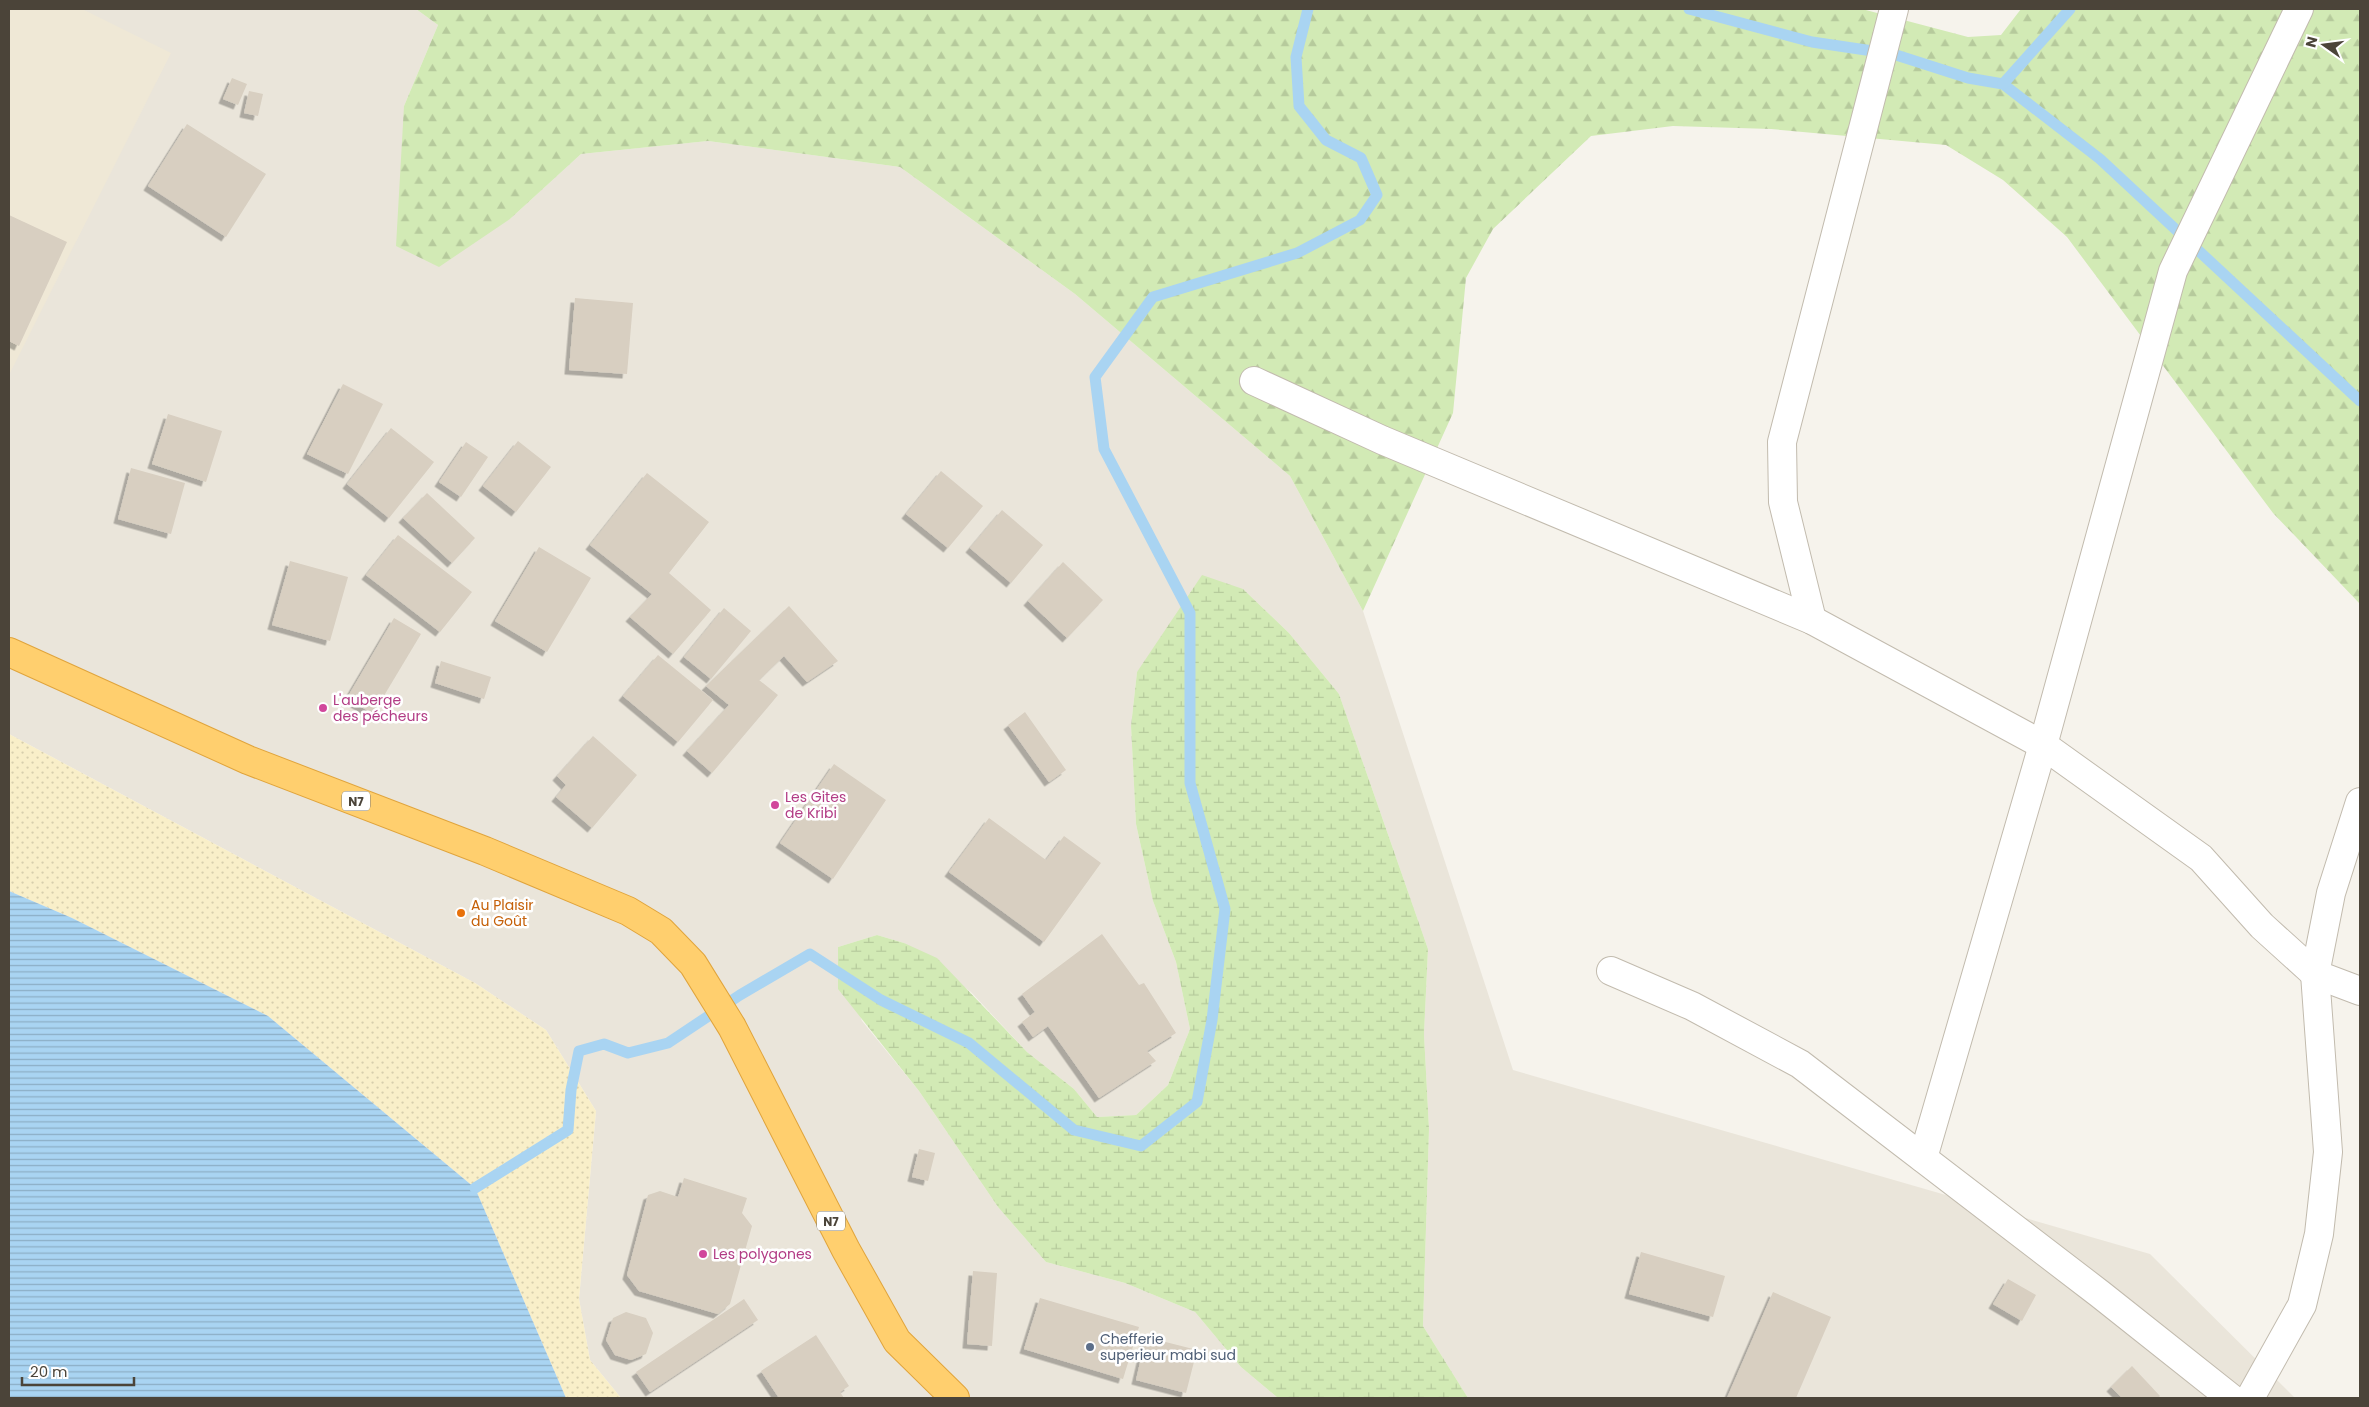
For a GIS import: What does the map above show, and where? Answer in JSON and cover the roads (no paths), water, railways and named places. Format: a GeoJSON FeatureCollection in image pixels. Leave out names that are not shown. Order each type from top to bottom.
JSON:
{"type":"FeatureCollection","features":[{"type":"Feature","properties":{"kind":"highway","name":"N7"},"geometry":{"type":"LineString","coordinates":[[9,652],[248,760],[485,850],[628,912],[661,931],[693,964],[732,1027],[846,1250],[897,1341],[955,1398]]}},
{"type":"Feature","properties":{"kind":"street"},"geometry":{"type":"LineString","coordinates":[[1924,1158],[2043,745],[2173,272],[2300,9]]}},
{"type":"Feature","properties":{"kind":"street"},"geometry":{"type":"LineString","coordinates":[[1812,620],[1783,502],[1782,442],[1892,13]]}},
{"type":"Feature","properties":{"kind":"street"},"geometry":{"type":"LineString","coordinates":[[1254,381],[1382,440],[1812,620],[2043,745],[2201,858],[2262,926],[2315,974],[2360,991]]}},
{"type":"Feature","properties":{"kind":"street"},"geometry":{"type":"LineString","coordinates":[[2250,1398],[2302,1305],[2319,1234],[2328,1152],[2315,974],[2331,893],[2360,802]]}},
{"type":"Feature","properties":{"kind":"street"},"geometry":{"type":"LineString","coordinates":[[1610,972],[1692,1006],[1800,1064],[2232,1398]]}},
{"type":"Feature","properties":{"kind":"water"},"geometry":{"type":"Polygon","coordinates":[[[9,891],[72,918],[268,1016],[475,1188],[566,1398],[9,1398],[9,891]]]}},
{"type":"Feature","properties":{"kind":"waterway"},"geometry":{"type":"LineString","coordinates":[[475,1188],[568,1130],[571,1090],[579,1051],[604,1044],[628,1053],[668,1043],[740,995],[810,954],[881,1000],[969,1043],[1074,1130],[1141,1146],[1197,1102],[1212,1020],[1225,909],[1190,783],[1190,613],[1104,449],[1095,377],[1153,297],[1297,253],[1360,220],[1377,195],[1361,158],[1326,140],[1299,106],[1296,57],[1308,9]]}},
{"type":"Feature","properties":{"kind":"waterway"},"geometry":{"type":"LineString","coordinates":[[1689,9],[1812,42],[1893,54],[1968,78],[2003,84],[2100,159],[2360,401]]}},
{"type":"Feature","properties":{"kind":"waterway"},"geometry":{"type":"LineString","coordinates":[[2003,84],[2070,9]]}},
{"type":"Feature","properties":{"kind":"place","name":"L'auberge des pécheurs"},"geometry":{"type":"Point","coordinates":[323,708]}},
{"type":"Feature","properties":{"kind":"place","name":"Les Gites de Kribi"},"geometry":{"type":"Point","coordinates":[775,805]}},
{"type":"Feature","properties":{"kind":"place","name":"Au Plaisir du Goût"},"geometry":{"type":"Point","coordinates":[461,913]}},
{"type":"Feature","properties":{"kind":"place","name":"Les polygones"},"geometry":{"type":"Point","coordinates":[703,1254]}},
{"type":"Feature","properties":{"kind":"place","name":"Chefferie superieur mabi sud"},"geometry":{"type":"Point","coordinates":[1090,1347]}}]}
